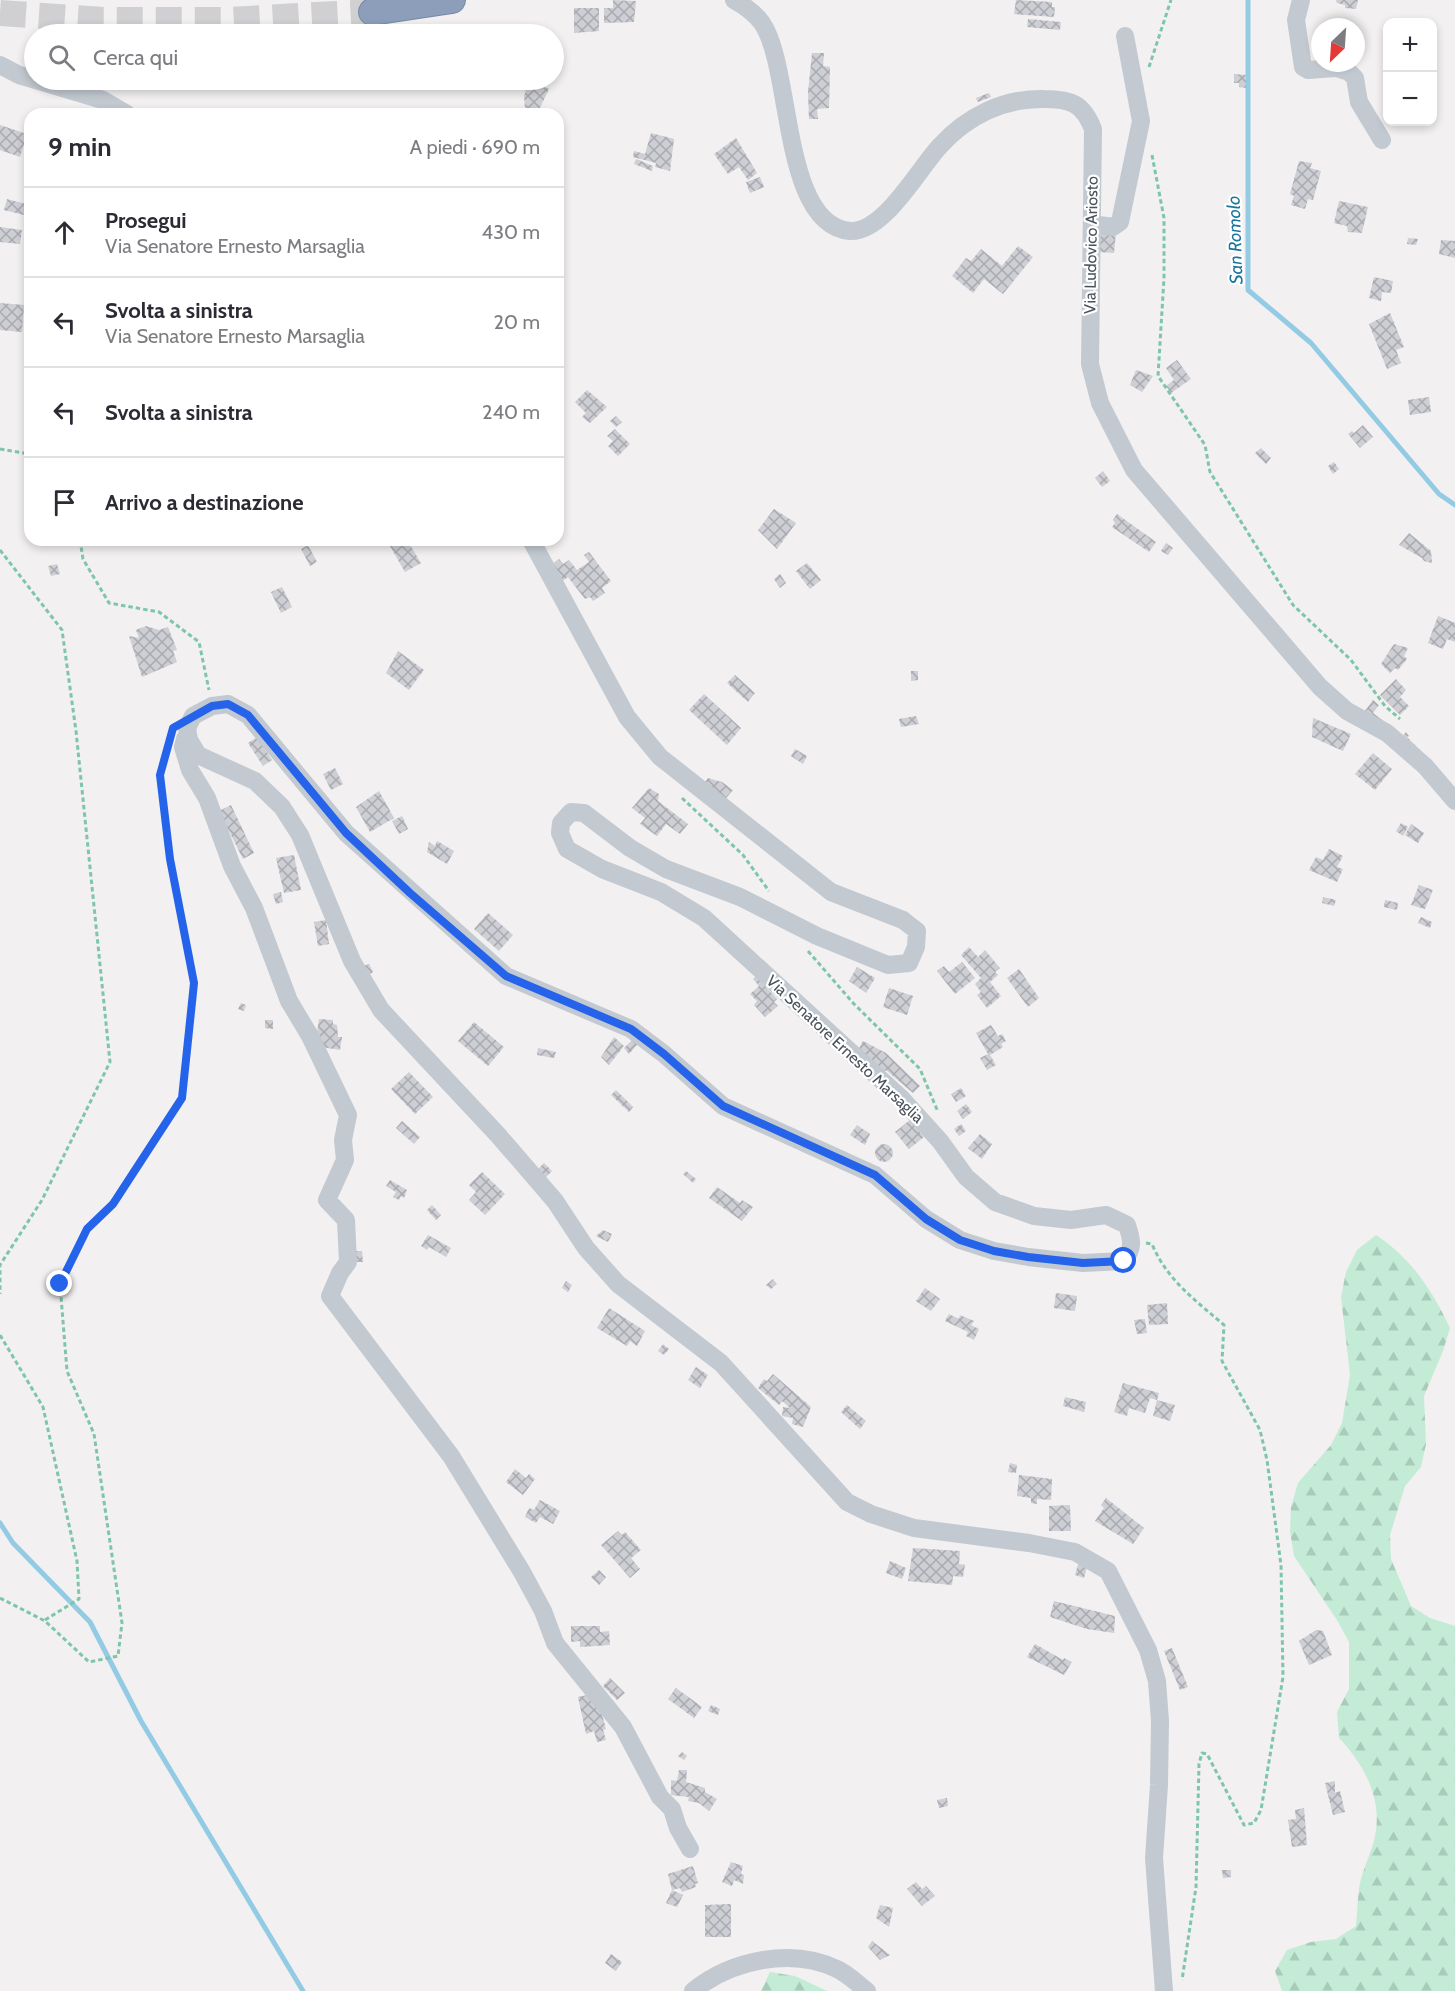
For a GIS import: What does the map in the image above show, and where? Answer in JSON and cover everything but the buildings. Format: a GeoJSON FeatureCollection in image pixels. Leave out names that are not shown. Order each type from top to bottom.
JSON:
{"type":"FeatureCollection","features":[{"type":"Feature","properties":{"kind":"highway"},"geometry":{"type":"LineString","coordinates":[[372,12],[452,0]]}},
{"type":"Feature","properties":{"kind":"street","name":"Via Ludovico Ariosto"},"geometry":{"type":"LineString","coordinates":[[734,0],[748,7],[763,24],[777,67],[800,175],[813,208],[829,223],[850,231],[875,223],[910,184],[940,145],[968,122],[993,106],[1063,99],[1086,111],[1093,129],[1089,363],[1100,403],[1134,470],[1320,687],[1347,711],[1386,733],[1425,766],[1455,801]]}},
{"type":"Feature","properties":{"kind":"street"},"geometry":{"type":"LineString","coordinates":[[1301,0],[1296,20],[1303,67],[1308,70],[1336,68],[1349,72],[1355,78],[1359,102],[1382,140]]}},
{"type":"Feature","properties":{"kind":"street"},"geometry":{"type":"LineString","coordinates":[[1092,224],[1113,226],[1120,222],[1141,121],[1125,36]]}},
{"type":"Feature","properties":{"kind":"street"},"geometry":{"type":"LineString","coordinates":[[0,64],[24,76]]}},
{"type":"Feature","properties":{"kind":"street"},"geometry":{"type":"LineString","coordinates":[[69,90],[103,100],[117,108]]}},
{"type":"Feature","properties":{"kind":"street","name":"Via Senatore Ernesto Marsaglia"},"geometry":{"type":"LineString","coordinates":[[534,546],[627,717],[660,757],[831,892],[903,920],[917,931],[916,947],[909,963],[888,965],[812,933],[741,897],[666,869],[630,849],[584,813],[571,812],[561,823],[560,833],[567,849],[602,869],[661,892],[704,918],[902,1099],[940,1141],[966,1177],[995,1202],[1034,1216],[1071,1220],[1106,1215],[1127,1225],[1132,1241]]}},
{"type":"Feature","properties":{"kind":"street"},"geometry":{"type":"LineString","coordinates":[[690,1849],[678,1828],[672,1809],[660,1797],[623,1727],[555,1643],[543,1611],[522,1572],[451,1456],[330,1296],[340,1273],[348,1262],[346,1220],[327,1200],[345,1160],[343,1140],[348,1115],[310,1036],[289,1001],[254,908],[232,866],[207,798],[190,770],[183,747],[192,716],[212,706],[228,704],[248,715],[346,833],[410,893],[506,976],[631,1029],[664,1054],[723,1106],[875,1175],[926,1219],[960,1240],[994,1251],[1083,1263],[1124,1261],[1132,1251],[1132,1241]]}},
{"type":"Feature","properties":{"kind":"street"},"geometry":{"type":"LineString","coordinates":[[187,728],[189,740],[198,755],[255,781],[282,807],[300,835],[352,961],[381,1010],[512,1152],[555,1202],[586,1248],[618,1284],[721,1363],[847,1502],[871,1514],[914,1528],[1029,1543],[1075,1552],[1108,1571],[1148,1650],[1157,1682],[1160,1720],[1159,1785],[1154,1858],[1164,1991]]}},
{"type":"Feature","properties":{"kind":"street"},"geometry":{"type":"LineString","coordinates":[[693,1991],[736,1965],[769,1959],[803,1960],[837,1969],[867,1991]]}},
{"type":"Feature","properties":{"kind":"path"},"geometry":{"type":"LineString","coordinates":[[1149,68],[1171,0]]}},
{"type":"Feature","properties":{"kind":"path"},"geometry":{"type":"LineString","coordinates":[[1141,121],[1155,167],[1164,218],[1164,278],[1158,376],[1205,445],[1210,472],[1293,604],[1351,660],[1385,706],[1402,722]]}},
{"type":"Feature","properties":{"kind":"path"},"geometry":{"type":"LineString","coordinates":[[0,449],[24,453]]}},
{"type":"Feature","properties":{"kind":"path"},"geometry":{"type":"LineString","coordinates":[[81,546],[83,558],[109,603],[159,612],[199,642],[212,706]]}},
{"type":"Feature","properties":{"kind":"path"},"geometry":{"type":"LineString","coordinates":[[0,550],[62,630],[76,731],[110,1062],[42,1200],[0,1265],[0,1294]]}},
{"type":"Feature","properties":{"kind":"path"},"geometry":{"type":"LineString","coordinates":[[0,1598],[45,1621],[88,1662],[118,1656],[122,1623],[110,1556],[94,1434],[67,1371],[60,1284],[87,1229],[113,1204],[182,1098],[194,983],[170,859],[160,775],[168,747]]}},
{"type":"Feature","properties":{"kind":"path"},"geometry":{"type":"LineString","coordinates":[[676,793],[743,855],[772,895]]}},
{"type":"Feature","properties":{"kind":"path"},"geometry":{"type":"LineString","coordinates":[[812,933],[800,941],[854,1004],[920,1069],[940,1115]]}},
{"type":"Feature","properties":{"kind":"path"},"geometry":{"type":"LineString","coordinates":[[1132,1241],[1152,1244],[1158,1259],[1178,1286],[1224,1324],[1222,1361],[1260,1430],[1268,1460],[1281,1565],[1283,1677],[1261,1810],[1254,1824],[1244,1825],[1208,1754],[1202,1753],[1199,1764],[1196,1887],[1180,1991]]}},
{"type":"Feature","properties":{"kind":"path"},"geometry":{"type":"LineString","coordinates":[[0,1335],[43,1407],[77,1561],[79,1599],[45,1621]]}},
{"type":"Feature","properties":{"kind":"green space"},"geometry":{"type":"Polygon","coordinates":[[[1376,1235],[1400,1254],[1419,1276],[1436,1301],[1450,1328],[1424,1396],[1426,1444],[1421,1467],[1405,1486],[1390,1535],[1391,1559],[1411,1606],[1430,1618],[1455,1626],[1455,1991],[1282,1991],[1275,1971],[1287,1950],[1311,1942],[1336,1939],[1356,1926],[1360,1881],[1376,1830],[1376,1804],[1373,1792],[1362,1768],[1339,1738],[1337,1712],[1349,1689],[1349,1642],[1294,1556],[1290,1531],[1291,1507],[1298,1483],[1331,1445],[1342,1423],[1350,1375],[1341,1297],[1346,1272],[1357,1250],[1376,1235]]]}},
{"type":"Feature","properties":{"kind":"green space"},"geometry":{"type":"Polygon","coordinates":[[[770,1972],[795,1976],[827,1991],[761,1991],[770,1972]]]}},
{"type":"Feature","properties":{"kind":"waterway","name":"San Romolo"},"geometry":{"type":"LineString","coordinates":[[1248,0],[1248,290],[1311,343],[1439,494],[1455,505]]}},
{"type":"Feature","properties":{"kind":"waterway"},"geometry":{"type":"LineString","coordinates":[[0,1523],[13,1543],[90,1622],[141,1721],[303,1991]]}},
{"type":"Feature","properties":{"kind":"tunnel"},"geometry":{"type":"LineString","coordinates":[[0,13],[103,20],[228,20],[372,12]]}},
{"type":"Feature","properties":{"kind":"route"},"geometry":{"type":"LineString","coordinates":[[60,1284],[87,1229],[113,1204],[182,1098],[194,983],[170,859],[160,775],[173,728],[212,706],[228,704],[248,715],[311,794],[346,833],[468,945],[506,976],[631,1029],[664,1054],[723,1106],[875,1175],[926,1219],[960,1240],[994,1251],[1028,1257],[1083,1263],[1124,1261]]}}]}
